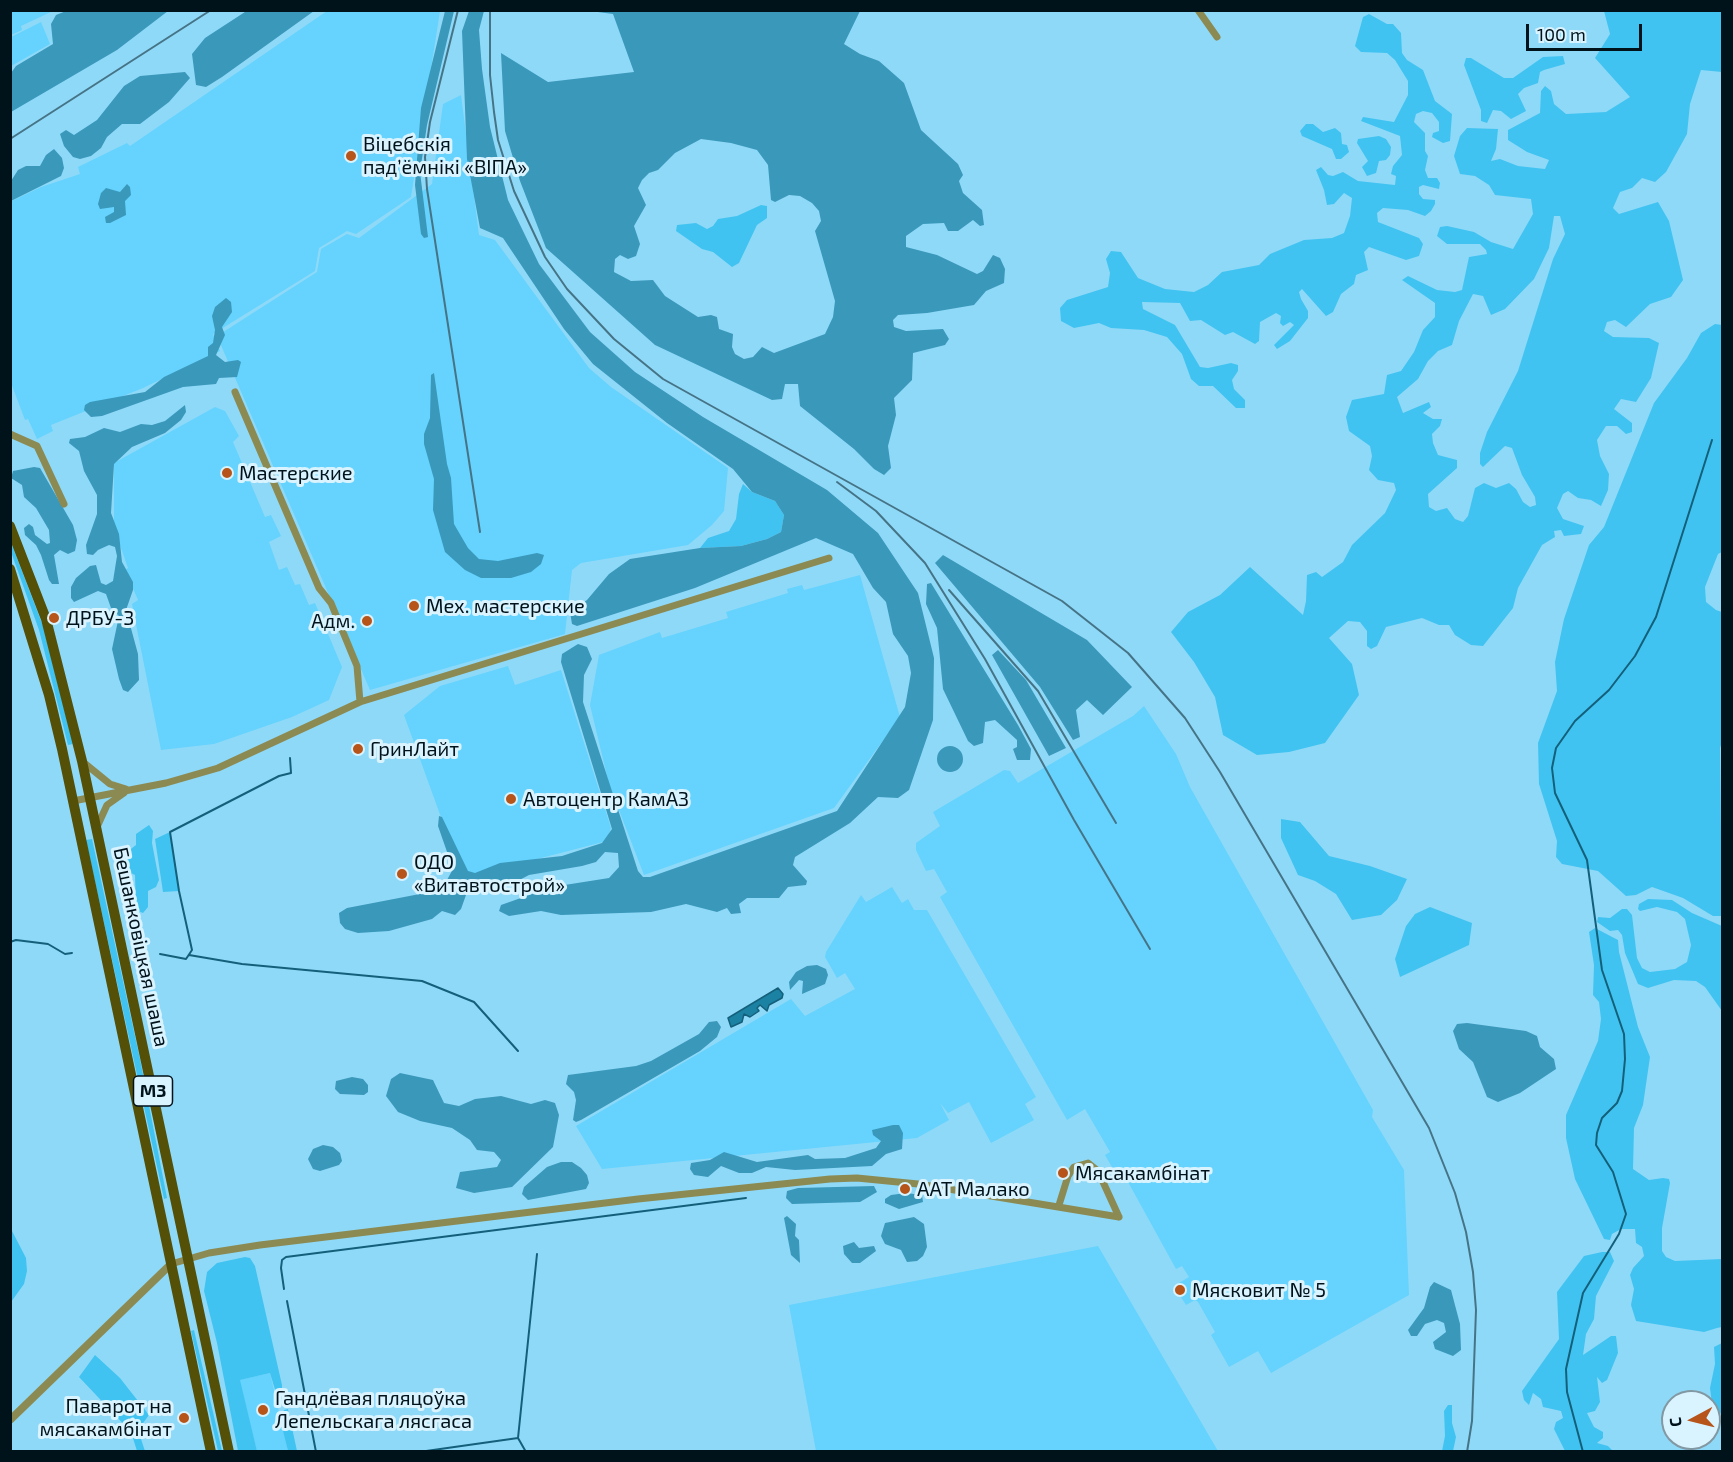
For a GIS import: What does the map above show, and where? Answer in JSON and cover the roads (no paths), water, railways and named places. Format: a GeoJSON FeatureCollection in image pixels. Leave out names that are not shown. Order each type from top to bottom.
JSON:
{"type":"FeatureCollection","features":[{"type":"Feature","properties":{"kind":"main road","name":"Бешанковіцкая шаша"},"geometry":{"type":"LineString","coordinates":[[10,526],[46,619],[91,798],[229,1452]]}},
{"type":"Feature","properties":{"kind":"main road","name":"Бешанковіцкая шаша"},"geometry":{"type":"LineString","coordinates":[[10,569],[49,695],[211,1452]]}},
{"type":"Feature","properties":{"kind":"street"},"geometry":{"type":"LineString","coordinates":[[1198,10],[1217,37]]}},
{"type":"Feature","properties":{"kind":"street"},"geometry":{"type":"LineString","coordinates":[[235,392],[319,588],[331,603],[357,666],[360,702]]}},
{"type":"Feature","properties":{"kind":"street"},"geometry":{"type":"LineString","coordinates":[[10,434],[37,446],[64,504]]}},
{"type":"Feature","properties":{"kind":"street"},"geometry":{"type":"LineString","coordinates":[[73,801],[166,783],[218,768],[360,702],[829,558]]}},
{"type":"Feature","properties":{"kind":"street"},"geometry":{"type":"LineString","coordinates":[[82,761],[110,784],[128,790]]}},
{"type":"Feature","properties":{"kind":"street"},"geometry":{"type":"LineString","coordinates":[[97,827],[107,805],[128,790]]}},
{"type":"Feature","properties":{"kind":"street"},"geometry":{"type":"LineString","coordinates":[[10,1419],[171,1264],[187,1259],[260,1245],[638,1199],[830,1179],[856,1178],[918,1184],[1059,1205],[1119,1217],[1098,1171],[1088,1163],[1074,1167],[1068,1176],[1059,1205]]}},
{"type":"Feature","properties":{"kind":"waterway"},"geometry":{"type":"LineString","coordinates":[[1583,1452],[1567,1392],[1566,1369],[1583,1293],[1619,1234],[1626,1214],[1613,1172],[1596,1145],[1602,1118],[1617,1103],[1622,1091],[1625,1059],[1624,1034],[1602,970],[1587,860],[1555,793],[1552,768],[1556,748],[1575,721],[1609,690],[1635,656],[1656,617],[1712,440]]}},
{"type":"Feature","properties":{"kind":"waterway"},"geometry":{"type":"LineString","coordinates":[[160,954],[186,959],[192,950],[179,891],[170,832],[279,776],[291,773],[290,758]]}},
{"type":"Feature","properties":{"kind":"waterway"},"geometry":{"type":"LineString","coordinates":[[10,942],[16,940],[48,944],[65,954],[72,953]]}},
{"type":"Feature","properties":{"kind":"waterway"},"geometry":{"type":"LineString","coordinates":[[189,955],[242,964],[422,981],[474,1002],[518,1051]]}},
{"type":"Feature","properties":{"kind":"waterway"},"geometry":{"type":"LineString","coordinates":[[284,1289],[281,1268],[282,1260],[286,1257],[746,1198]]}},
{"type":"Feature","properties":{"kind":"waterway"},"geometry":{"type":"LineString","coordinates":[[518,1438],[537,1254]]}},
{"type":"Feature","properties":{"kind":"waterway"},"geometry":{"type":"LineString","coordinates":[[287,1301],[316,1452]]}},
{"type":"Feature","properties":{"kind":"waterway"},"geometry":{"type":"LineString","coordinates":[[419,1452],[518,1438],[526,1452]]}},
{"type":"Feature","properties":{"kind":"railway"},"geometry":{"type":"LineString","coordinates":[[10,139],[211,10]]}},
{"type":"Feature","properties":{"kind":"railway"},"geometry":{"type":"LineString","coordinates":[[458,10],[430,122],[425,157],[427,189],[480,532]]}},
{"type":"Feature","properties":{"kind":"railway"},"geometry":{"type":"LineString","coordinates":[[490,10],[490,75],[494,112],[498,140],[514,191],[545,257],[567,289],[614,339],[663,379],[1062,601],[1128,653],[1185,718],[1220,772],[1429,1128],[1455,1193],[1466,1232],[1473,1272],[1476,1310],[1472,1421],[1467,1452]]}},
{"type":"Feature","properties":{"kind":"railway"},"geometry":{"type":"LineString","coordinates":[[837,482],[876,511],[925,563],[985,659],[1074,820],[1150,949]]}},
{"type":"Feature","properties":{"kind":"railway"},"geometry":{"type":"LineString","coordinates":[[949,590],[1038,691],[1116,823]]}},
{"type":"Feature","properties":{"kind":"place","name":"Віцебскія падʼёмнікі «ВІПА»"},"geometry":{"type":"Point","coordinates":[351,156]}},
{"type":"Feature","properties":{"kind":"place","name":"Мастерские"},"geometry":{"type":"Point","coordinates":[227,473]}},
{"type":"Feature","properties":{"kind":"place","name":"Мех. мастерские"},"geometry":{"type":"Point","coordinates":[414,606]}},
{"type":"Feature","properties":{"kind":"place","name":"ДРБУ-3"},"geometry":{"type":"Point","coordinates":[54,618]}},
{"type":"Feature","properties":{"kind":"place","name":"Адм."},"geometry":{"type":"Point","coordinates":[367,621]}},
{"type":"Feature","properties":{"kind":"place","name":"ГринЛайт"},"geometry":{"type":"Point","coordinates":[358,749]}},
{"type":"Feature","properties":{"kind":"place","name":"Автоцентр КамАЗ"},"geometry":{"type":"Point","coordinates":[511,799]}},
{"type":"Feature","properties":{"kind":"place","name":"ОДО «Витавтострой»"},"geometry":{"type":"Point","coordinates":[402,874]}},
{"type":"Feature","properties":{"kind":"place","name":"Мясакамбінат"},"geometry":{"type":"Point","coordinates":[1063,1173]}},
{"type":"Feature","properties":{"kind":"place","name":"ААТ Малако"},"geometry":{"type":"Point","coordinates":[905,1189]}},
{"type":"Feature","properties":{"kind":"place","name":"Мясковит № 5"},"geometry":{"type":"Point","coordinates":[1180,1290]}},
{"type":"Feature","properties":{"kind":"place","name":"Гандлёвая пляцоўка Лепельскага лясгаса"},"geometry":{"type":"Point","coordinates":[263,1410]}},
{"type":"Feature","properties":{"kind":"place","name":"Паварот на мясакамбінат"},"geometry":{"type":"Point","coordinates":[184,1418]}}]}
